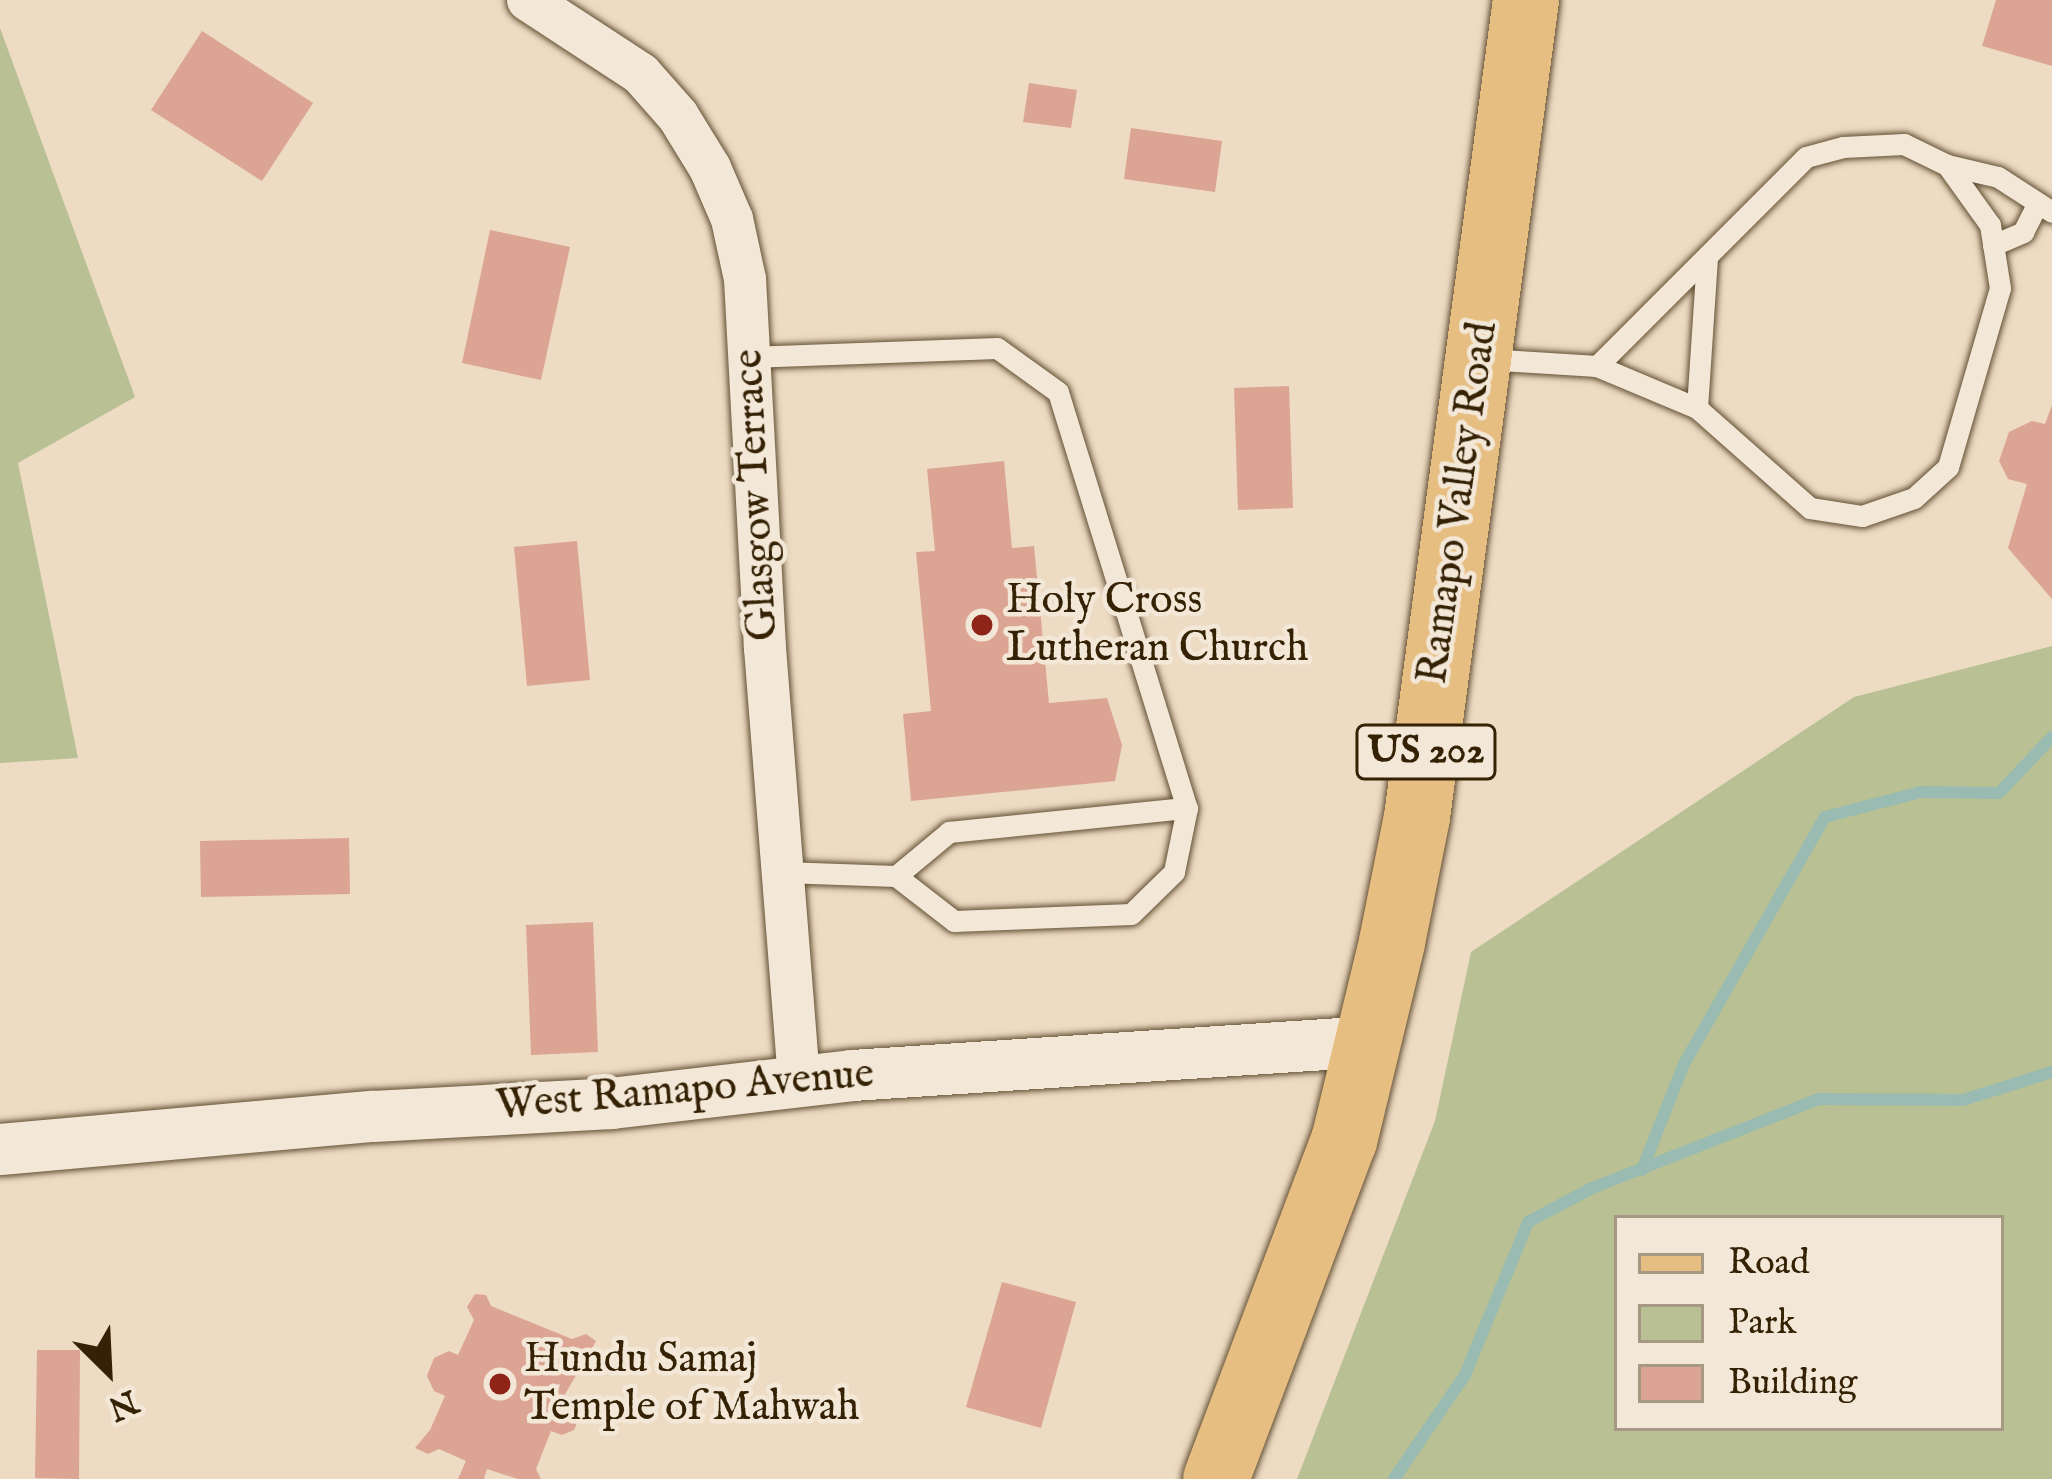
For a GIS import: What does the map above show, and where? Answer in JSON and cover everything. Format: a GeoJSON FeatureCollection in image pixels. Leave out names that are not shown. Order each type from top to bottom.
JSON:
{"type":"FeatureCollection","features":[{"type":"Feature","properties":{"kind":"main road","name":"Ramapo Valley Road"},"geometry":{"type":"LineString","coordinates":[[1216,1479],[1344,1141],[1371,1041],[1418,818],[1526,0]]}},
{"type":"Feature","properties":{"kind":"street","name":"Glasgow Terrace"},"geometry":{"type":"LineString","coordinates":[[528,0],[641,74],[678,116],[710,168],[731,219],[746,279],[799,1080]]}},
{"type":"Feature","properties":{"kind":"street","name":"West Ramapo Avenue"},"geometry":{"type":"LineString","coordinates":[[0,1149],[373,1116],[610,1103],[799,1080],[1371,1041]]}},
{"type":"Feature","properties":{"kind":"lane"},"geometry":{"type":"LineString","coordinates":[[1597,366],[1806,158],[1844,147],[1904,144],[1947,165],[1998,177],[2044,209],[2023,232],[1994,245]]}},
{"type":"Feature","properties":{"kind":"lane"},"geometry":{"type":"LineString","coordinates":[[1478,359],[1597,366],[1697,408],[1810,508],[1862,516],[1914,498],[1948,467],[2000,288],[1990,225],[1947,165]]}},
{"type":"Feature","properties":{"kind":"lane"},"geometry":{"type":"LineString","coordinates":[[1697,408],[1707,257]]}},
{"type":"Feature","properties":{"kind":"lane"},"geometry":{"type":"LineString","coordinates":[[749,357],[998,349],[1058,392],[1187,808],[1174,872],[1131,914],[954,921],[896,876],[783,872]]}},
{"type":"Feature","properties":{"kind":"lane"},"geometry":{"type":"LineString","coordinates":[[896,876],[949,832],[1187,808]]}},
{"type":"Feature","properties":{"kind":"green space"},"geometry":{"type":"Polygon","coordinates":[[[0,28],[135,397],[18,463],[78,758],[0,763],[0,28]]]}},
{"type":"Feature","properties":{"kind":"green space"},"geometry":{"type":"Polygon","coordinates":[[[2052,646],[2052,1479],[1297,1479],[1435,1121],[1471,952],[1854,697],[2052,646]]]}},
{"type":"Feature","properties":{"kind":"building"},"geometry":{"type":"Polygon","coordinates":[[[1996,0],[2052,0],[2052,66],[1982,46],[1996,0]]]}},
{"type":"Feature","properties":{"kind":"building"},"geometry":{"type":"Polygon","coordinates":[[[202,31],[313,103],[262,181],[151,110],[202,31]]]}},
{"type":"Feature","properties":{"kind":"building"},"geometry":{"type":"Polygon","coordinates":[[[1029,83],[1077,90],[1071,128],[1023,122],[1029,83]]]}},
{"type":"Feature","properties":{"kind":"building"},"geometry":{"type":"Polygon","coordinates":[[[1131,128],[1222,141],[1215,192],[1124,179],[1131,128]]]}},
{"type":"Feature","properties":{"kind":"building"},"geometry":{"type":"Polygon","coordinates":[[[490,230],[570,247],[541,380],[462,363],[490,230]]]}},
{"type":"Feature","properties":{"kind":"building"},"geometry":{"type":"Polygon","coordinates":[[[1289,386],[1293,508],[1238,510],[1234,388],[1289,386]]]}},
{"type":"Feature","properties":{"kind":"building"},"geometry":{"type":"Polygon","coordinates":[[[2052,405],[2052,599],[2008,548],[2027,484],[2008,479],[1999,461],[2009,432],[2032,421],[2045,424],[2052,405]]]}},
{"type":"Feature","properties":{"kind":"building","name":"Holy Cross Lutheran Church"},"geometry":{"type":"Polygon","coordinates":[[[1004,461],[1012,548],[1034,546],[1049,703],[1107,698],[1122,745],[1115,781],[911,801],[903,714],[931,711],[916,552],[935,551],[927,469],[1004,461]]]}},
{"type":"Feature","properties":{"kind":"building"},"geometry":{"type":"Polygon","coordinates":[[[577,541],[590,680],[527,686],[514,547],[577,541]]]}},
{"type":"Feature","properties":{"kind":"building"},"geometry":{"type":"Polygon","coordinates":[[[349,838],[350,894],[201,897],[200,841],[349,838]]]}},
{"type":"Feature","properties":{"kind":"building"},"geometry":{"type":"Polygon","coordinates":[[[593,922],[598,1052],[531,1055],[526,925],[593,922]]]}},
{"type":"Feature","properties":{"kind":"building"},"geometry":{"type":"Polygon","coordinates":[[[1002,1282],[1076,1302],[1041,1428],[966,1407],[1002,1282]]]}},
{"type":"Feature","properties":{"kind":"building","name":"Hundu Samaj Temple of Mahwah"},"geometry":{"type":"Polygon","coordinates":[[[475,1294],[486,1295],[491,1306],[572,1339],[586,1334],[596,1341],[564,1396],[576,1402],[581,1414],[574,1430],[562,1435],[551,1431],[536,1469],[541,1479],[518,1479],[487,1469],[484,1479],[458,1479],[466,1461],[439,1449],[428,1454],[415,1448],[430,1430],[445,1396],[434,1391],[427,1376],[434,1358],[449,1351],[458,1355],[474,1320],[467,1307],[475,1294]]]}},
{"type":"Feature","properties":{"kind":"building"},"geometry":{"type":"Polygon","coordinates":[[[37,1350],[80,1350],[79,1479],[35,1478],[37,1350]]]}},
{"type":"Feature","properties":{"kind":"waterway"},"geometry":{"type":"LineString","coordinates":[[1642,1170],[1684,1064],[1825,817],[1921,792],[1999,793],[2052,737]]}},
{"type":"Feature","properties":{"kind":"waterway"},"geometry":{"type":"LineString","coordinates":[[1394,1479],[1465,1375],[1528,1222],[1590,1189],[1819,1099],[1963,1100],[2052,1072]]}},
{"type":"Feature","properties":{"kind":"place","name":"Holy Cross Lutheran Church"},"geometry":{"type":"Point","coordinates":[982,625]}},
{"type":"Feature","properties":{"kind":"place","name":"Hundu Samaj Temple of Mahwah"},"geometry":{"type":"Point","coordinates":[500,1384]}}]}
